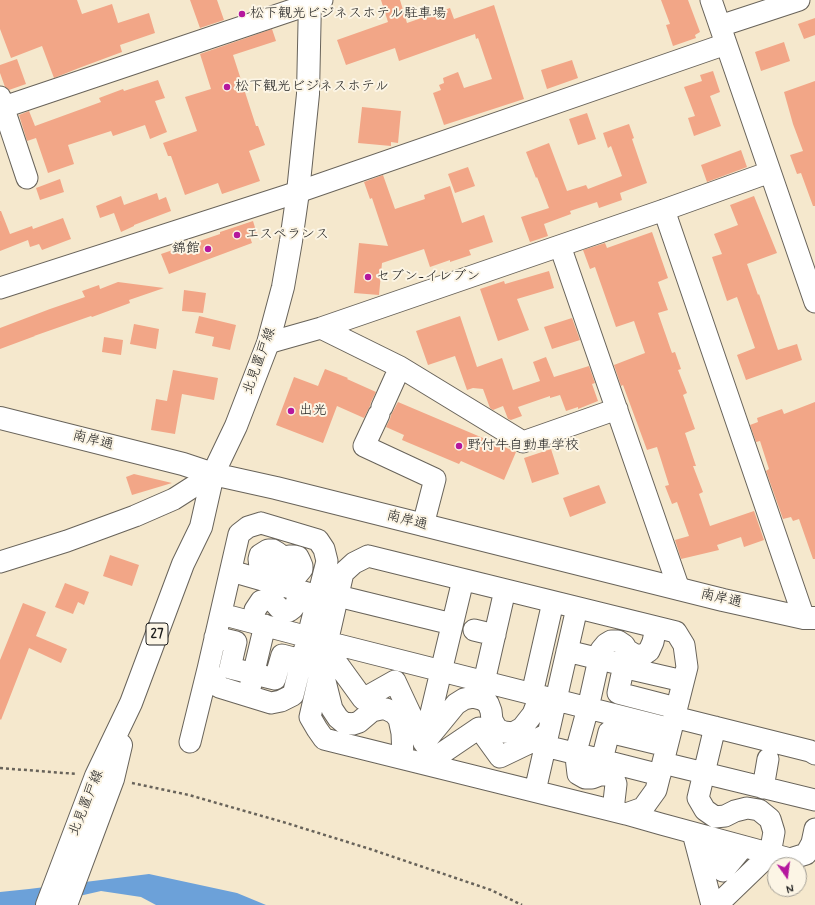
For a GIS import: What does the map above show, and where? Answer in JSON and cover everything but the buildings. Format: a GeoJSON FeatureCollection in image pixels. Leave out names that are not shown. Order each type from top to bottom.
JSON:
{"type":"FeatureCollection","features":[{"type":"Feature","properties":{"kind":"main road","name":"北見置戸線"},"geometry":{"type":"LineString","coordinates":[[66,905],[105,778],[131,703],[183,564],[201,527],[214,474],[236,426],[268,343],[283,286],[298,192],[308,94],[314,1]]}},
{"type":"Feature","properties":{"kind":"main road","name":"南岸通"},"geometry":{"type":"LineString","coordinates":[[0,418],[183,464],[214,474],[276,488],[722,600],[810,618]]}},
{"type":"Feature","properties":{"kind":"main road","name":"北見置戸線"},"geometry":{"type":"LineString","coordinates":[[47,905],[105,778]]}},
{"type":"Feature","properties":{"kind":"street"},"geometry":{"type":"LineString","coordinates":[[711,0],[815,302]]}},
{"type":"Feature","properties":{"kind":"street"},"geometry":{"type":"LineString","coordinates":[[0,288],[298,192],[723,35],[799,0]]}},
{"type":"Feature","properties":{"kind":"street"},"geometry":{"type":"LineString","coordinates":[[26,178],[2,102],[314,1]]}},
{"type":"Feature","properties":{"kind":"street"},"geometry":{"type":"LineString","coordinates":[[268,343],[321,328],[770,172]]}},
{"type":"Feature","properties":{"kind":"street"},"geometry":{"type":"LineString","coordinates":[[664,210],[810,618]]}},
{"type":"Feature","properties":{"kind":"street"},"geometry":{"type":"LineString","coordinates":[[560,246],[679,589]]}},
{"type":"Feature","properties":{"kind":"street"},"geometry":{"type":"LineString","coordinates":[[321,328],[400,367],[523,442],[617,410]]}},
{"type":"Feature","properties":{"kind":"street"},"geometry":{"type":"LineString","coordinates":[[400,367],[364,446],[435,479],[423,525]]}},
{"type":"Feature","properties":{"kind":"street"},"geometry":{"type":"LineString","coordinates":[[0,562],[66,541],[135,516],[174,499],[214,474]]}},
{"type":"Feature","properties":{"kind":"street"},"geometry":{"type":"LineString","coordinates":[[190,742],[239,534],[248,527],[261,523],[318,540],[324,549],[327,561],[293,695],[281,701],[271,703],[248,696],[219,687],[208,669]]}},
{"type":"Feature","properties":{"kind":"street"},"geometry":{"type":"LineString","coordinates":[[233,562],[259,559],[260,555],[268,550],[273,550],[278,553],[281,558],[288,559],[300,535]]}},
{"type":"Feature","properties":{"kind":"street"},"geometry":{"type":"LineString","coordinates":[[248,696],[253,674],[259,624],[255,610],[261,601],[272,601],[279,608],[289,611],[296,604],[318,594],[354,563],[368,556],[676,632],[684,646],[687,667],[656,790],[643,808],[619,812]]}},
{"type":"Feature","properties":{"kind":"street"},"geometry":{"type":"LineString","coordinates":[[233,562],[318,594],[452,624]]}},
{"type":"Feature","properties":{"kind":"street"},"geometry":{"type":"LineString","coordinates":[[418,757],[463,580]]}},
{"type":"Feature","properties":{"kind":"street"},"geometry":{"type":"LineString","coordinates":[[484,682],[505,590]]}},
{"type":"Feature","properties":{"kind":"street"},"geometry":{"type":"LineString","coordinates":[[318,594],[327,645],[363,699],[395,681],[418,757]]}},
{"type":"Feature","properties":{"kind":"street"},"geometry":{"type":"LineString","coordinates":[[535,791],[547,740],[543,696],[553,602]]}},
{"type":"Feature","properties":{"kind":"street"},"geometry":{"type":"LineString","coordinates":[[418,757],[456,704],[464,699],[473,697],[488,703],[492,720],[497,729],[504,732],[513,733],[522,728],[533,714],[567,651],[577,608]]}},
{"type":"Feature","properties":{"kind":"street"},"geometry":{"type":"LineString","coordinates":[[221,614],[308,636],[327,645],[441,671],[588,708],[669,740]]}},
{"type":"Feature","properties":{"kind":"street"},"geometry":{"type":"LineString","coordinates":[[619,812],[616,784],[614,779],[609,775],[585,778],[578,774],[576,767],[576,753],[588,708],[600,650],[606,644],[618,641],[624,645],[627,650],[635,655],[643,655],[650,651],[656,627]]}},
{"type":"Feature","properties":{"kind":"street"},"geometry":{"type":"LineString","coordinates":[[474,630],[495,635]]}},
{"type":"Feature","properties":{"kind":"street"},"geometry":{"type":"LineString","coordinates":[[215,637],[236,642],[230,668],[275,679],[282,655],[302,660]]}},
{"type":"Feature","properties":{"kind":"street"},"geometry":{"type":"LineString","coordinates":[[327,645],[310,717],[324,739],[418,757],[535,791],[619,812],[782,857]]}},
{"type":"Feature","properties":{"kind":"street"},"geometry":{"type":"LineString","coordinates":[[567,651],[624,665],[618,693],[704,773],[815,800]]}},
{"type":"Feature","properties":{"kind":"street"},"geometry":{"type":"LineString","coordinates":[[321,668],[332,709],[338,718],[344,723],[353,724],[359,722],[372,711],[386,709],[394,713],[399,719],[402,733],[418,757]]}},
{"type":"Feature","properties":{"kind":"street"},"geometry":{"type":"LineString","coordinates":[[643,676],[683,681]]}},
{"type":"Feature","properties":{"kind":"street"},"geometry":{"type":"LineString","coordinates":[[714,727],[698,798],[705,810],[715,817],[725,816],[747,808],[759,810],[770,818],[774,832],[770,854],[717,905]]}},
{"type":"Feature","properties":{"kind":"street"},"geometry":{"type":"LineString","coordinates":[[622,760],[669,740],[714,727],[810,751],[815,754]]}},
{"type":"Feature","properties":{"kind":"street"},"geometry":{"type":"LineString","coordinates":[[418,757],[479,728],[500,757],[547,740],[576,753],[602,760],[609,732],[669,740]]}},
{"type":"Feature","properties":{"kind":"street"},"geometry":{"type":"LineString","coordinates":[[763,788],[768,759]]}},
{"type":"Feature","properties":{"kind":"street"},"geometry":{"type":"LineString","coordinates":[[796,857],[806,854],[812,843],[815,829]]}},
{"type":"Feature","properties":{"kind":"street"},"geometry":{"type":"LineString","coordinates":[[693,833],[712,905]]}},
{"type":"Feature","properties":{"kind":"street"},"geometry":{"type":"LineString","coordinates":[[718,840],[723,871],[743,847]]}},
{"type":"Feature","properties":{"kind":"path"},"geometry":{"type":"LineString","coordinates":[[0,768],[105,778],[190,795],[348,842],[491,890],[522,905]]}},
{"type":"Feature","properties":{"kind":"water"},"geometry":{"type":"Polygon","coordinates":[[[149,874],[237,893],[266,905],[156,905],[141,897],[101,891],[40,905],[0,905],[0,892],[149,874]]]}},
{"type":"Feature","properties":{"kind":"place","name":"松下観光ビジネスホテル駐車場"},"geometry":{"type":"Point","coordinates":[242,14]}},
{"type":"Feature","properties":{"kind":"place","name":"松下観光ビジネスホテル"},"geometry":{"type":"Point","coordinates":[227,87]}},
{"type":"Feature","properties":{"kind":"place","name":"エスペランス"},"geometry":{"type":"Point","coordinates":[237,235]}},
{"type":"Feature","properties":{"kind":"place","name":"錦館"},"geometry":{"type":"Point","coordinates":[208,249]}},
{"type":"Feature","properties":{"kind":"place","name":"セブン-イレブン"},"geometry":{"type":"Point","coordinates":[368,277]}},
{"type":"Feature","properties":{"kind":"place","name":"出光"},"geometry":{"type":"Point","coordinates":[291,411]}},
{"type":"Feature","properties":{"kind":"place","name":"野付牛自動車学校"},"geometry":{"type":"Point","coordinates":[459,446]}}]}
